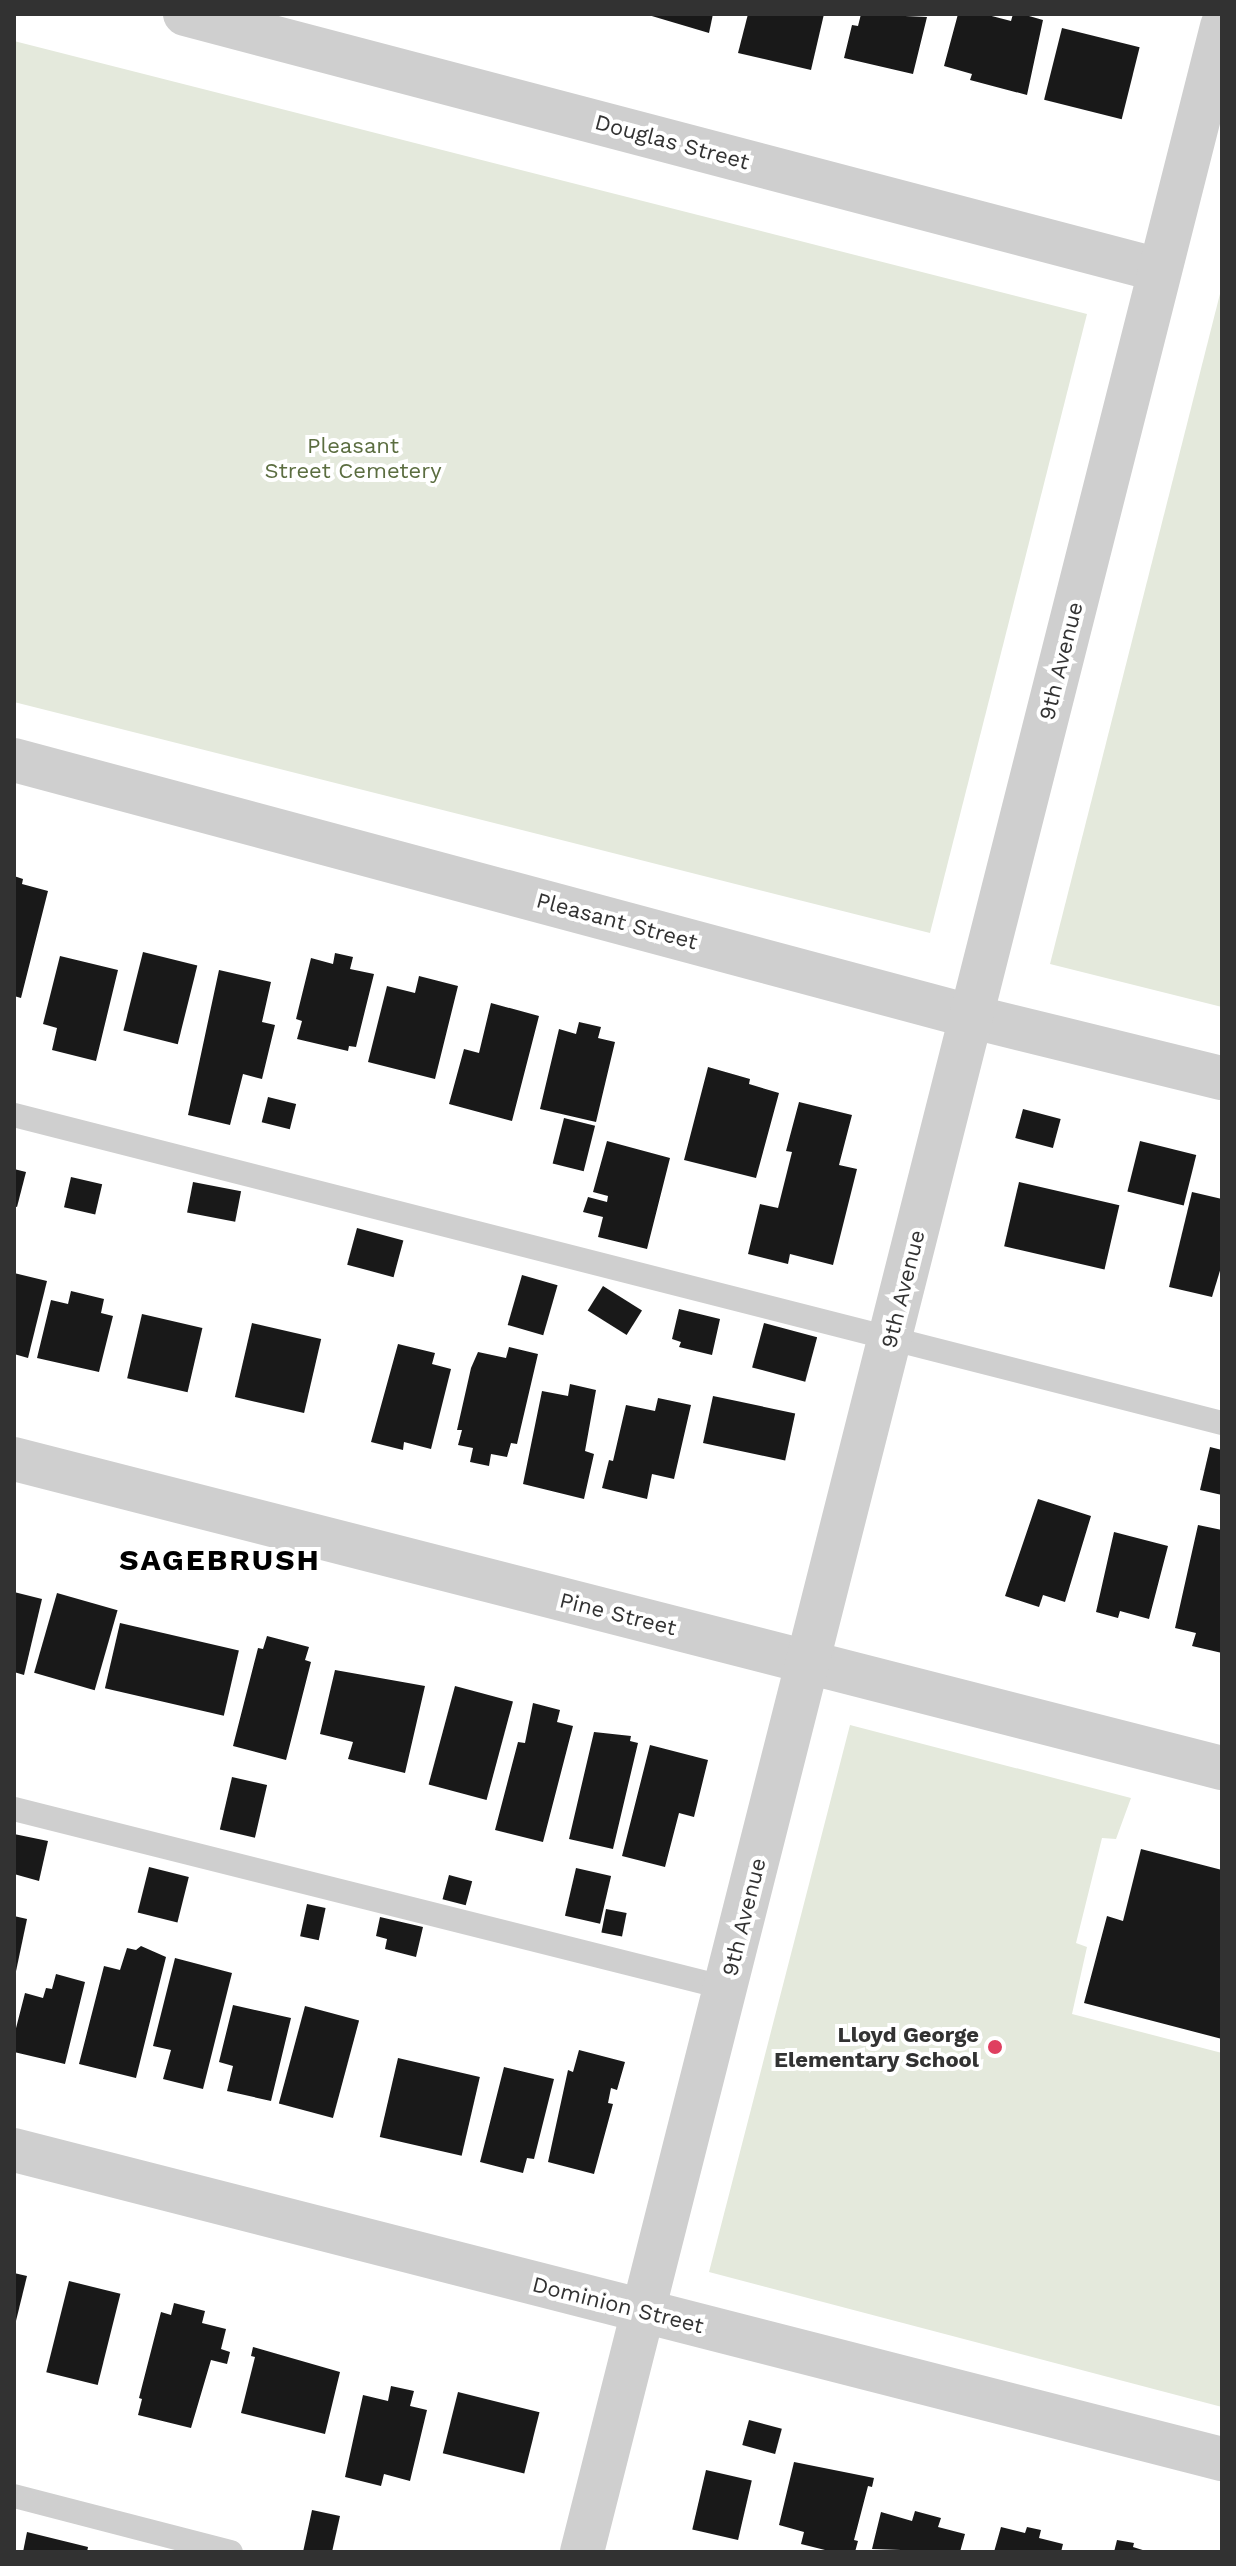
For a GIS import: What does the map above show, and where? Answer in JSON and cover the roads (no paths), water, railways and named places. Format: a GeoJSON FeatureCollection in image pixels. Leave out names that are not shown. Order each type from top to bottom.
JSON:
{"type":"FeatureCollection","features":[{"type":"Feature","properties":{"kind":"street","name":"Douglas Street"},"geometry":{"type":"LineString","coordinates":[[185,14],[1159,270]]}},
{"type":"Feature","properties":{"kind":"street","name":"9th Avenue"},"geometry":{"type":"LineString","coordinates":[[582,2552],[1222,26]]}},
{"type":"Feature","properties":{"kind":"street","name":"Pleasant Street"},"geometry":{"type":"LineString","coordinates":[[14,760],[973,1017],[1222,1078]]}},
{"type":"Feature","properties":{"kind":"street","name":"Pine Street"},"geometry":{"type":"LineString","coordinates":[[14,1459],[1222,1768]]}},
{"type":"Feature","properties":{"kind":"street","name":"Dominion Street"},"geometry":{"type":"LineString","coordinates":[[14,2150],[1222,2459]]}},
{"type":"Feature","properties":{"kind":"lane"},"geometry":{"type":"LineString","coordinates":[[14,1115],[1222,1423]]}},
{"type":"Feature","properties":{"kind":"lane"},"geometry":{"type":"LineString","coordinates":[[14,1809],[726,1988]]}},
{"type":"Feature","properties":{"kind":"lane"},"geometry":{"type":"LineString","coordinates":[[14,2496],[231,2552]]}},
{"type":"Feature","properties":{"kind":"place","name":"Lloyd George Elementary School"},"geometry":{"type":"Point","coordinates":[995,2047]}},
{"type":"Feature","properties":{"kind":"district","name":"SAGEBRUSH"},"geometry":{"type":"Point","coordinates":[220,1560]}},
{"type":"Feature","properties":{"kind":"park label","name":"Pleasant Street Cemetery"},"geometry":{"type":"Point","coordinates":[353,458]}}]}
